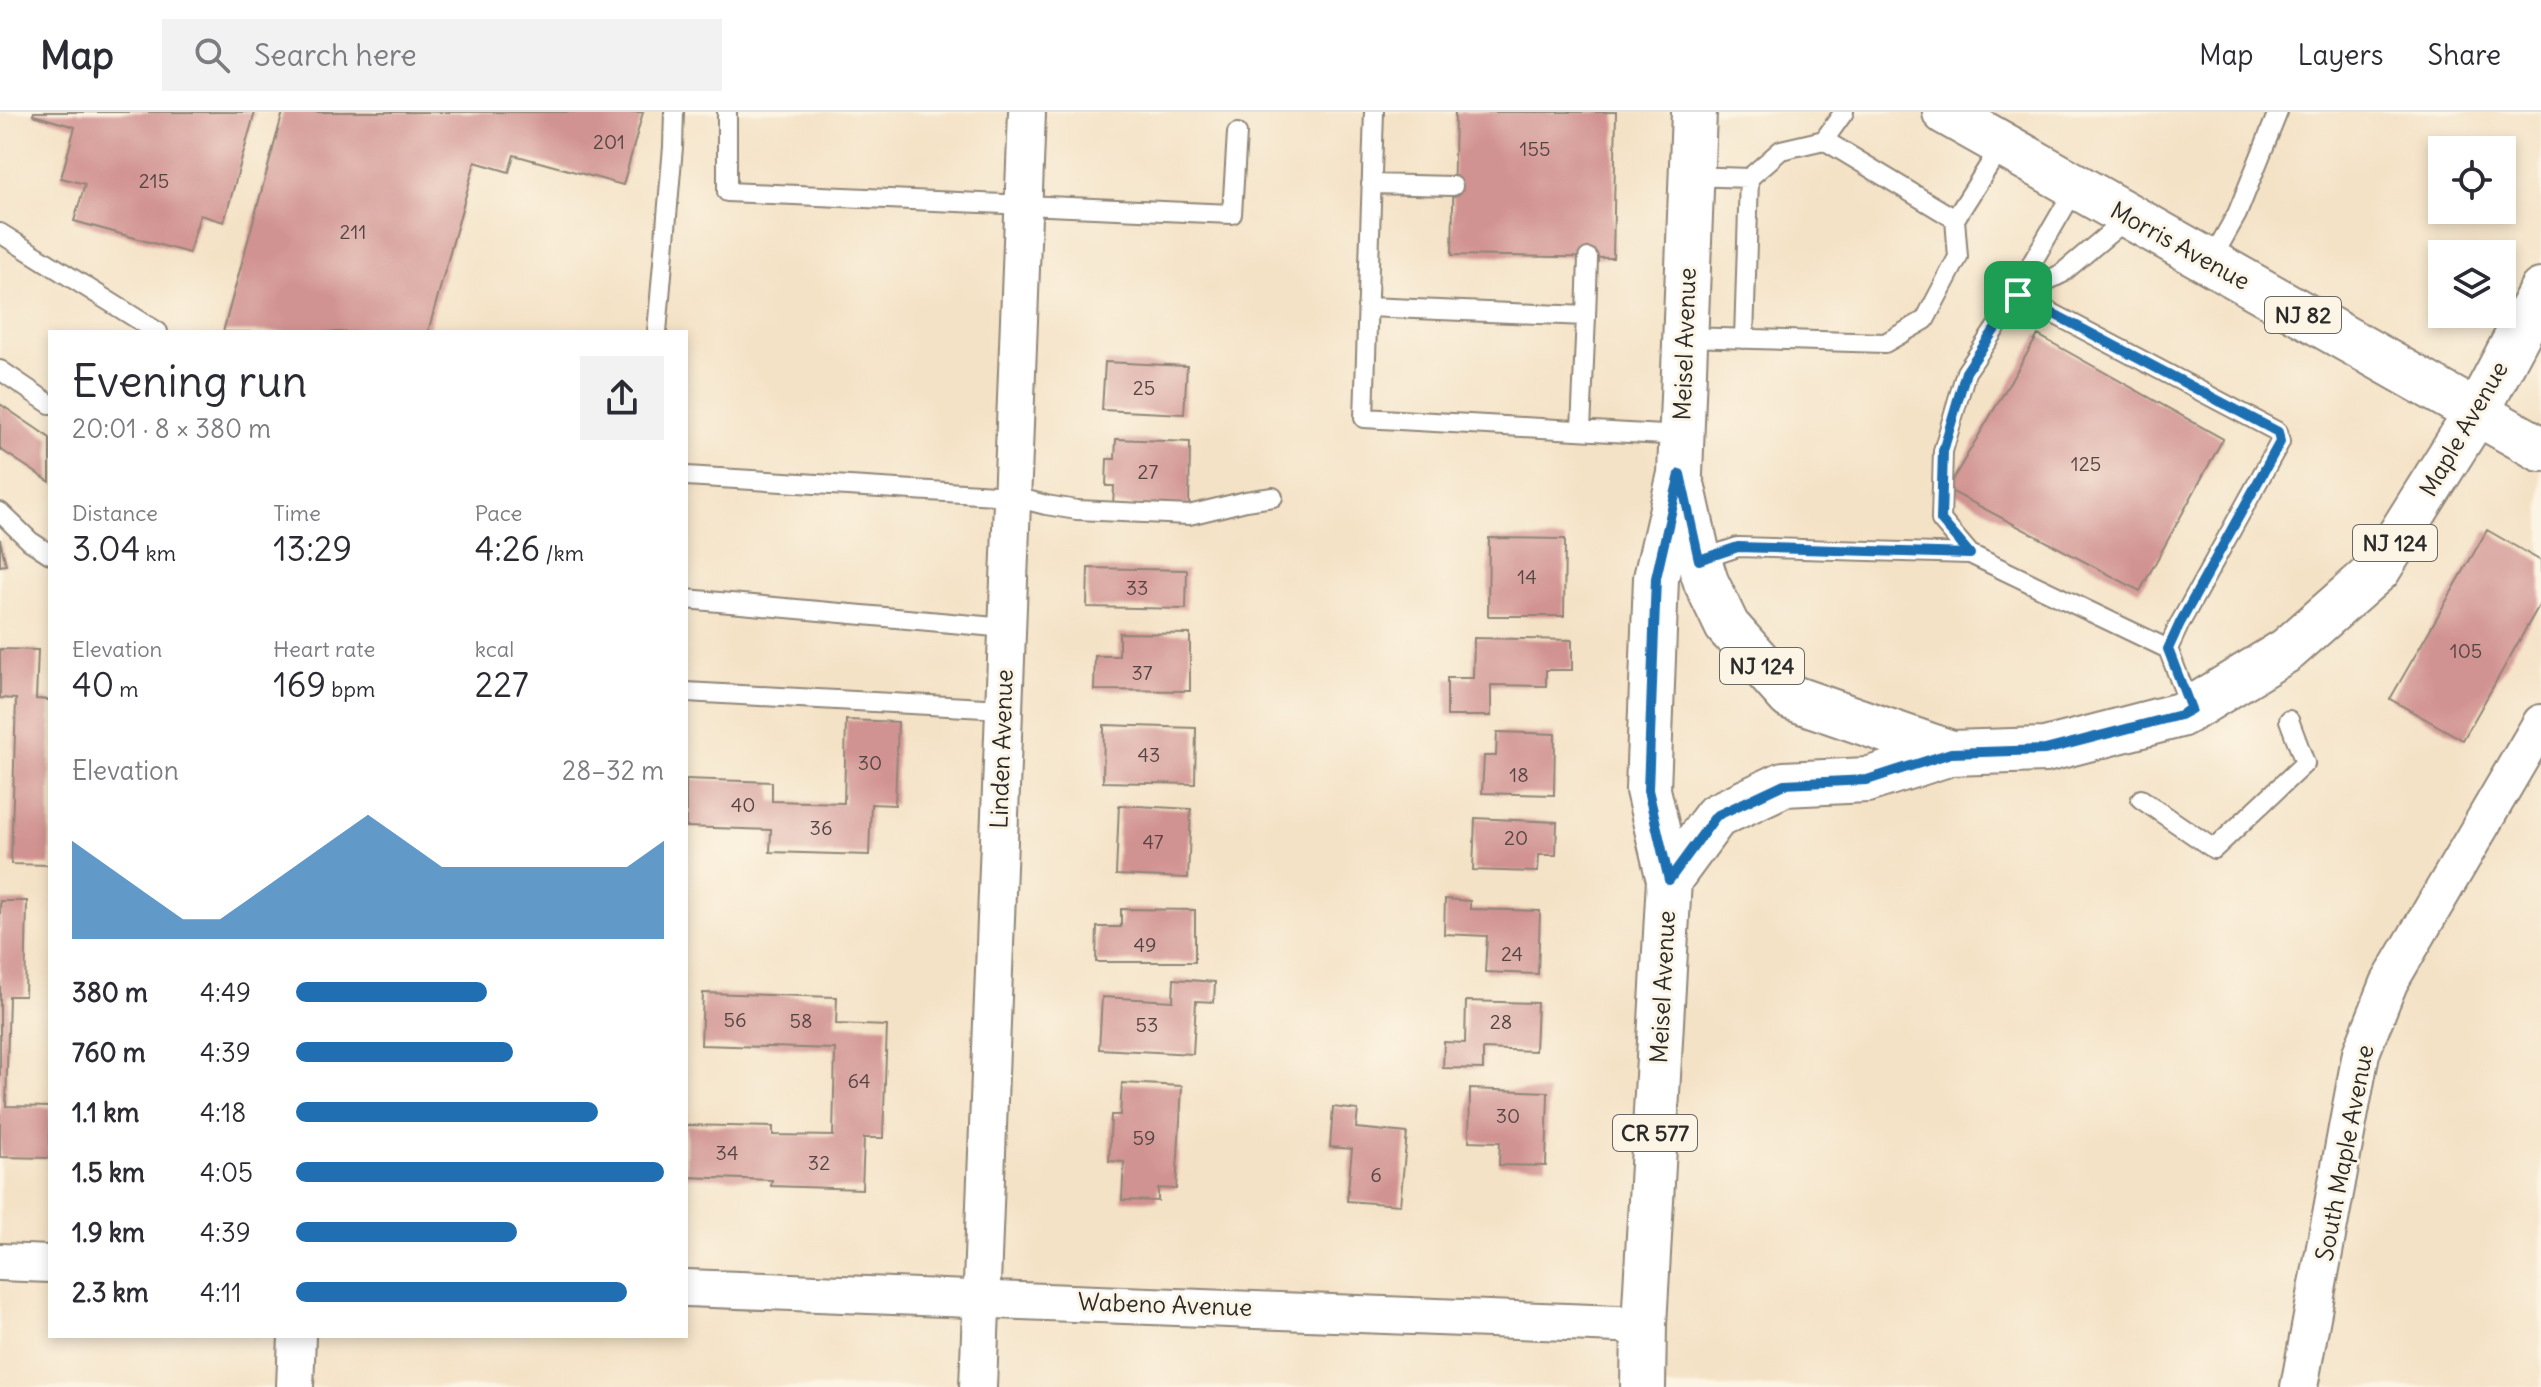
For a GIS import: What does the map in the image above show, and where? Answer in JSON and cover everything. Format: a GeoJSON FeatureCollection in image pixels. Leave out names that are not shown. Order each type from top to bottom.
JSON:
{"type":"FeatureCollection","features":[{"type":"Feature","properties":{"kind":"main road","name":"Meisel Avenue"},"geometry":{"type":"LineString","coordinates":[[1643,1387],[1669,880],[1648,790],[1656,578],[1681,455],[1694,112]]}},
{"type":"Feature","properties":{"kind":"main road","name":"Morris Avenue"},"geometry":{"type":"LineString","coordinates":[[1945,112],[2541,449]]}},
{"type":"Feature","properties":{"kind":"main road","name":"Maple Avenue"},"geometry":{"type":"LineString","coordinates":[[1681,455],[1699,560],[1706,582],[1727,626],[1790,697],[1951,753],[2045,750],[2180,715],[2287,650],[2378,570],[2477,412],[2541,291]]}},
{"type":"Feature","properties":{"kind":"main road"},"geometry":{"type":"LineString","coordinates":[[1669,880],[1716,816],[1784,784],[1867,780],[1951,753]]}},
{"type":"Feature","properties":{"kind":"street","name":"Linden Avenue"},"geometry":{"type":"LineString","coordinates":[[978,1387],[1027,112]]}},
{"type":"Feature","properties":{"kind":"street","name":"South Maple Avenue"},"geometry":{"type":"LineString","coordinates":[[2299,1387],[2361,1053],[2389,983],[2541,723]]}},
{"type":"Feature","properties":{"kind":"street"},"geometry":{"type":"LineString","coordinates":[[0,1262],[48,1264]]}},
{"type":"Feature","properties":{"kind":"street","name":"Wabeno Avenue"},"geometry":{"type":"LineString","coordinates":[[688,1288],[1644,1325]]}},
{"type":"Feature","properties":{"kind":"street"},"geometry":{"type":"LineString","coordinates":[[295,1387],[297,1338]]}},
{"type":"Feature","properties":{"kind":"lane"},"geometry":{"type":"LineString","coordinates":[[657,330],[674,112]]}},
{"type":"Feature","properties":{"kind":"lane"},"geometry":{"type":"LineString","coordinates":[[727,112],[727,192],[968,201],[1023,207],[1232,214],[1237,133]]}},
{"type":"Feature","properties":{"kind":"lane"},"geometry":{"type":"LineString","coordinates":[[1374,112],[1364,418],[1581,430],[1681,455]]}},
{"type":"Feature","properties":{"kind":"lane"},"geometry":{"type":"LineString","coordinates":[[1690,176],[1749,178],[1781,150],[1824,140],[1844,112]]}},
{"type":"Feature","properties":{"kind":"lane"},"geometry":{"type":"LineString","coordinates":[[2209,262],[2237,214],[2278,112]]}},
{"type":"Feature","properties":{"kind":"lane"},"geometry":{"type":"LineString","coordinates":[[1824,140],[1955,219]]}},
{"type":"Feature","properties":{"kind":"lane"},"geometry":{"type":"LineString","coordinates":[[1685,337],[1885,343],[1925,320],[1958,257],[1955,219],[2002,145]]}},
{"type":"Feature","properties":{"kind":"lane"},"geometry":{"type":"LineString","coordinates":[[1744,339],[1749,178]]}},
{"type":"Feature","properties":{"kind":"lane"},"geometry":{"type":"LineString","coordinates":[[1371,184],[1453,186]]}},
{"type":"Feature","properties":{"kind":"lane"},"geometry":{"type":"LineString","coordinates":[[1970,554],[1941,520],[1943,451],[1966,372],[2018,295],[2033,261],[2076,187]]}},
{"type":"Feature","properties":{"kind":"lane"},"geometry":{"type":"LineString","coordinates":[[2018,295],[2061,274],[2129,217]]}},
{"type":"Feature","properties":{"kind":"lane"},"geometry":{"type":"LineString","coordinates":[[0,233],[155,330]]}},
{"type":"Feature","properties":{"kind":"lane"},"geometry":{"type":"LineString","coordinates":[[1581,430],[1588,258]]}},
{"type":"Feature","properties":{"kind":"lane"},"geometry":{"type":"LineString","coordinates":[[2018,295],[2278,432],[2280,442],[2168,649]]}},
{"type":"Feature","properties":{"kind":"lane"},"geometry":{"type":"LineString","coordinates":[[1367,307],[1586,316]]}},
{"type":"Feature","properties":{"kind":"lane"},"geometry":{"type":"LineString","coordinates":[[0,370],[48,403]]}},
{"type":"Feature","properties":{"kind":"lane"},"geometry":{"type":"LineString","coordinates":[[688,476],[1011,496],[1077,510],[1189,515],[1273,497]]}},
{"type":"Feature","properties":{"kind":"lane"},"geometry":{"type":"LineString","coordinates":[[0,512],[30,541],[48,553]]}},
{"type":"Feature","properties":{"kind":"lane"},"geometry":{"type":"LineString","coordinates":[[1699,560],[1738,547],[1970,554],[2168,649],[2191,709]]}},
{"type":"Feature","properties":{"kind":"lane"},"geometry":{"type":"LineString","coordinates":[[688,599],[1006,628]]}},
{"type":"Feature","properties":{"kind":"lane"},"geometry":{"type":"LineString","coordinates":[[688,692],[1003,709]]}},
{"type":"Feature","properties":{"kind":"lane"},"geometry":{"type":"LineString","coordinates":[[2141,799],[2214,849],[2305,763],[2289,720]]}},
{"type":"Feature","properties":{"kind":"building"},"geometry":{"type":"Polygon","coordinates":[[[34,112],[255,112],[224,222],[200,215],[189,253],[74,221],[85,184],[61,178],[75,127],[33,115],[34,112]]]}},
{"type":"Feature","properties":{"kind":"building"},"geometry":{"type":"Polygon","coordinates":[[[283,112],[643,112],[623,185],[514,155],[509,172],[475,162],[429,330],[224,330],[283,112]]]}},
{"type":"Feature","properties":{"kind":"building"},"geometry":{"type":"Polygon","coordinates":[[[1455,112],[1616,112],[1613,258],[1452,255],[1455,112]]]}},
{"type":"Feature","properties":{"kind":"building"},"geometry":{"type":"Polygon","coordinates":[[[2038,335],[2223,439],[2140,591],[1947,489],[2038,335]]]}},
{"type":"Feature","properties":{"kind":"building"},"geometry":{"type":"Polygon","coordinates":[[[1105,362],[1187,366],[1184,414],[1102,410],[1105,362]]]}},
{"type":"Feature","properties":{"kind":"building"},"geometry":{"type":"Polygon","coordinates":[[[0,404],[48,437],[48,481],[0,449],[0,404]]]}},
{"type":"Feature","properties":{"kind":"building"},"geometry":{"type":"Polygon","coordinates":[[[1116,439],[1190,442],[1189,507],[1113,505],[1114,486],[1106,486],[1107,459],[1115,459],[1116,439]]]}},
{"type":"Feature","properties":{"kind":"building"},"geometry":{"type":"Polygon","coordinates":[[[2487,530],[2541,561],[2541,602],[2463,740],[2390,699],[2487,530]]]}},
{"type":"Feature","properties":{"kind":"building"},"geometry":{"type":"Polygon","coordinates":[[[1489,538],[1565,539],[1564,616],[1488,616],[1489,538]]]}},
{"type":"Feature","properties":{"kind":"building"},"geometry":{"type":"Polygon","coordinates":[[[0,539],[6,565],[0,566],[0,539]]]}},
{"type":"Feature","properties":{"kind":"building"},"geometry":{"type":"Polygon","coordinates":[[[1088,568],[1187,570],[1186,609],[1087,607],[1088,568]]]}},
{"type":"Feature","properties":{"kind":"building"},"geometry":{"type":"Polygon","coordinates":[[[1119,633],[1190,634],[1190,691],[1094,690],[1095,656],[1119,656],[1119,633]]]}},
{"type":"Feature","properties":{"kind":"building"},"geometry":{"type":"Polygon","coordinates":[[[1474,638],[1572,640],[1572,670],[1546,670],[1546,686],[1491,685],[1491,716],[1447,716],[1447,678],[1473,678],[1474,638]]]}},
{"type":"Feature","properties":{"kind":"building"},"geometry":{"type":"Polygon","coordinates":[[[0,649],[38,650],[36,699],[48,700],[48,865],[11,864],[16,699],[0,698],[0,649]]]}},
{"type":"Feature","properties":{"kind":"building"},"geometry":{"type":"Polygon","coordinates":[[[846,720],[898,722],[895,805],[871,804],[869,855],[770,852],[771,830],[688,827],[688,779],[772,782],[772,801],[844,803],[846,720]]]}},
{"type":"Feature","properties":{"kind":"building"},"geometry":{"type":"Polygon","coordinates":[[[1104,725],[1196,728],[1195,784],[1103,782],[1104,725]]]}},
{"type":"Feature","properties":{"kind":"building"},"geometry":{"type":"Polygon","coordinates":[[[1497,732],[1555,734],[1554,795],[1482,793],[1484,756],[1496,756],[1497,732]]]}},
{"type":"Feature","properties":{"kind":"building"},"geometry":{"type":"Polygon","coordinates":[[[1119,805],[1191,809],[1188,878],[1116,875],[1119,805]]]}},
{"type":"Feature","properties":{"kind":"building"},"geometry":{"type":"Polygon","coordinates":[[[1475,818],[1557,822],[1556,855],[1539,855],[1538,872],[1473,870],[1475,818]]]}},
{"type":"Feature","properties":{"kind":"building"},"geometry":{"type":"Polygon","coordinates":[[[1445,899],[1470,901],[1470,909],[1540,911],[1538,974],[1485,972],[1487,936],[1444,934],[1445,899]]]}},
{"type":"Feature","properties":{"kind":"building"},"geometry":{"type":"Polygon","coordinates":[[[0,901],[27,901],[25,996],[9,996],[6,1106],[48,1107],[48,1158],[0,1157],[0,901]]]}},
{"type":"Feature","properties":{"kind":"building"},"geometry":{"type":"Polygon","coordinates":[[[1121,909],[1195,910],[1195,962],[1096,962],[1097,927],[1121,927],[1121,909]]]}},
{"type":"Feature","properties":{"kind":"building"},"geometry":{"type":"Polygon","coordinates":[[[1174,979],[1215,982],[1214,1002],[1196,1001],[1193,1054],[1099,1049],[1102,997],[1173,1001],[1174,979]]]}},
{"type":"Feature","properties":{"kind":"building"},"geometry":{"type":"Polygon","coordinates":[[[703,993],[837,997],[836,1024],[887,1026],[883,1138],[864,1138],[862,1189],[771,1186],[772,1180],[688,1177],[688,1125],[773,1127],[773,1135],[833,1136],[835,1049],[701,1045],[703,993]]]}},
{"type":"Feature","properties":{"kind":"building"},"geometry":{"type":"Polygon","coordinates":[[[1466,1001],[1537,1003],[1535,1051],[1483,1049],[1483,1069],[1443,1068],[1444,1042],[1465,1043],[1466,1001]]]}},
{"type":"Feature","properties":{"kind":"building"},"geometry":{"type":"Polygon","coordinates":[[[1122,1083],[1182,1086],[1176,1189],[1158,1188],[1158,1201],[1122,1200],[1124,1162],[1109,1161],[1111,1115],[1120,1115],[1122,1083]]]}},
{"type":"Feature","properties":{"kind":"building"},"geometry":{"type":"Polygon","coordinates":[[[1470,1089],[1548,1092],[1546,1166],[1499,1165],[1500,1142],[1469,1141],[1470,1089]]]}},
{"type":"Feature","properties":{"kind":"building"},"geometry":{"type":"Polygon","coordinates":[[[1333,1107],[1358,1110],[1356,1128],[1407,1133],[1400,1205],[1347,1201],[1352,1149],[1330,1147],[1333,1107]]]}},
{"type":"Feature","properties":{"kind":"route"},"geometry":{"type":"LineString","coordinates":[[2018,295],[2278,432],[2280,442],[2168,649],[2191,709],[2180,715],[2045,750],[1951,753],[1867,780],[1784,784],[1716,816],[1669,880],[1648,790],[1656,578],[1680,474],[1699,560],[1738,547],[1970,554],[1941,520],[1943,451],[1966,372],[2018,295]]}}]}
